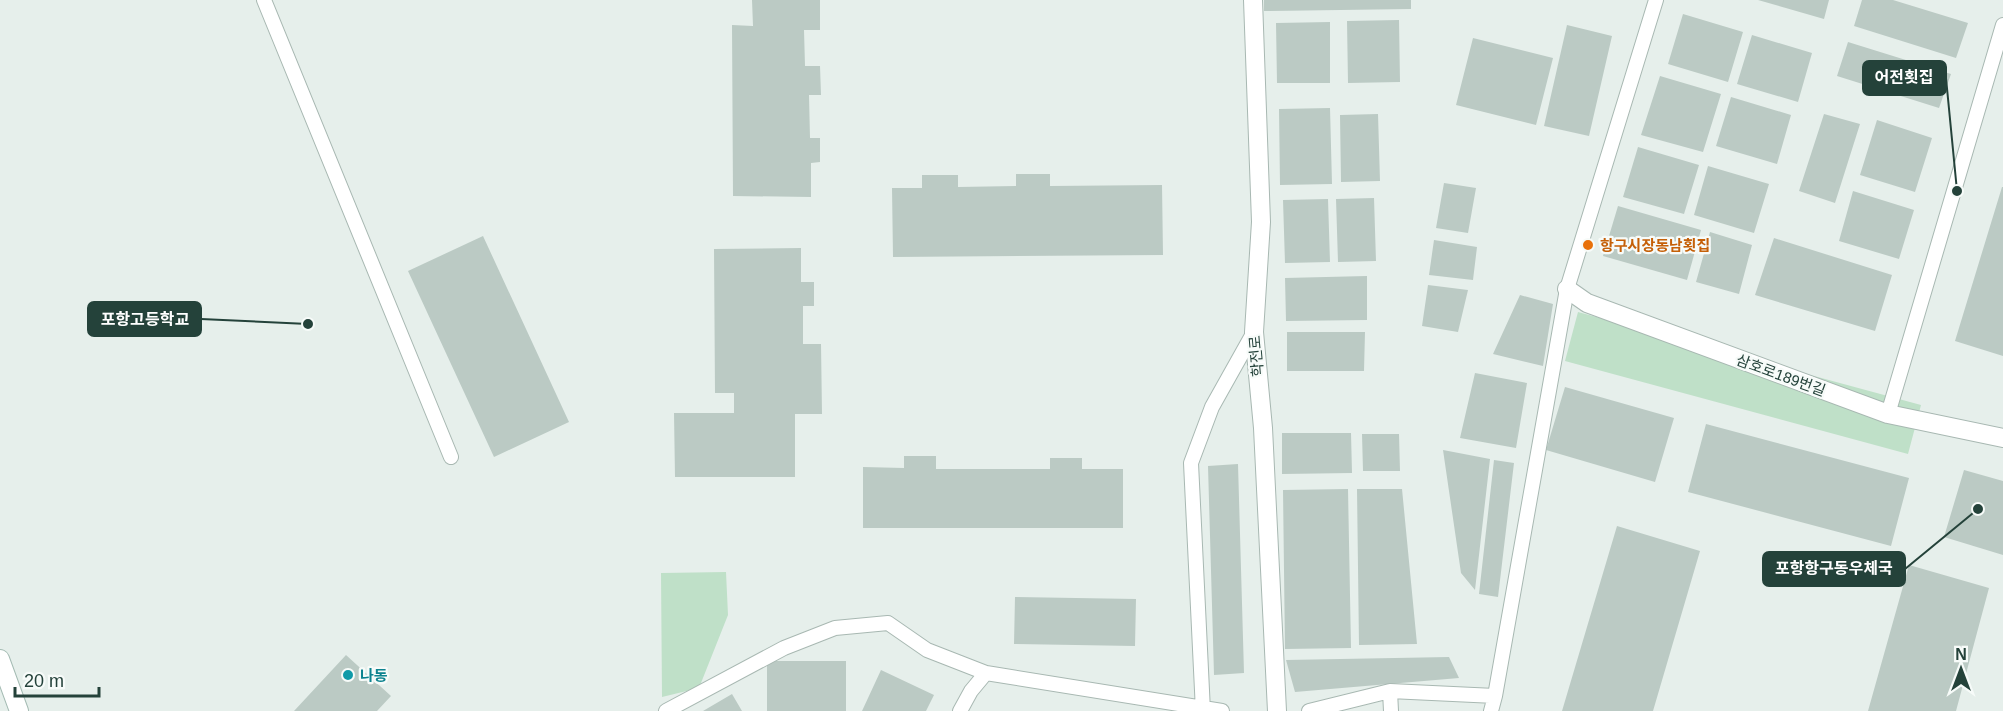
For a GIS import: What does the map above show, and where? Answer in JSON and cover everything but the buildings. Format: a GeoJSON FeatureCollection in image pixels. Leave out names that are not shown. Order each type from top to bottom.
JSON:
{"type":"FeatureCollection","features":[{"type":"Feature","properties":{"kind":"street","name":"학전로"},"geometry":{"type":"LineString","coordinates":[[1252,0],[1261,222],[1254,332],[1263,428],[1277,711]]}},
{"type":"Feature","properties":{"kind":"street","name":"삼호로189번길"},"geometry":{"type":"LineString","coordinates":[[1567,289],[1587,303],[1888,414],[2003,438]]}},
{"type":"Feature","properties":{"kind":"street"},"geometry":{"type":"LineString","coordinates":[[0,659],[20,711]]}},
{"type":"Feature","properties":{"kind":"lane"},"geometry":{"type":"LineString","coordinates":[[264,0],[450,457]]}},
{"type":"Feature","properties":{"kind":"lane"},"geometry":{"type":"LineString","coordinates":[[1491,711],[1567,289],[1656,0]]}},
{"type":"Feature","properties":{"kind":"lane"},"geometry":{"type":"LineString","coordinates":[[1888,414],[2003,25]]}},
{"type":"Feature","properties":{"kind":"lane"},"geometry":{"type":"LineString","coordinates":[[1203,710],[1191,463],[1212,407],[1254,332]]}},
{"type":"Feature","properties":{"kind":"lane"},"geometry":{"type":"LineString","coordinates":[[666,711],[784,648],[835,628],[888,623],[927,650],[986,672],[1203,710],[1222,711]]}},
{"type":"Feature","properties":{"kind":"lane"},"geometry":{"type":"LineString","coordinates":[[960,711],[971,691],[986,672]]}},
{"type":"Feature","properties":{"kind":"lane"},"geometry":{"type":"LineString","coordinates":[[1309,711],[1390,691],[1495,696]]}},
{"type":"Feature","properties":{"kind":"lane"},"geometry":{"type":"LineString","coordinates":[[1390,691],[1391,711]]}},
{"type":"Feature","properties":{"kind":"green space"},"geometry":{"type":"Polygon","coordinates":[[[1578,312],[1921,405],[1908,454],[1565,361],[1578,312]]]}},
{"type":"Feature","properties":{"kind":"green space"},"geometry":{"type":"Polygon","coordinates":[[[726,572],[728,615],[699,688],[662,697],[661,573],[726,572]]]}},
{"type":"Feature","properties":{"kind":"place","name":"어전횟집"},"geometry":{"type":"Point","coordinates":[1957,191]}},
{"type":"Feature","properties":{"kind":"place","name":"항구시장동남횟집"},"geometry":{"type":"Point","coordinates":[1588,245]}},
{"type":"Feature","properties":{"kind":"place","name":"포항고등학교"},"geometry":{"type":"Point","coordinates":[308,324]}},
{"type":"Feature","properties":{"kind":"place","name":"포항항구동우체국"},"geometry":{"type":"Point","coordinates":[1978,509]}},
{"type":"Feature","properties":{"kind":"place","name":"나동"},"geometry":{"type":"Point","coordinates":[348,675]}}]}
